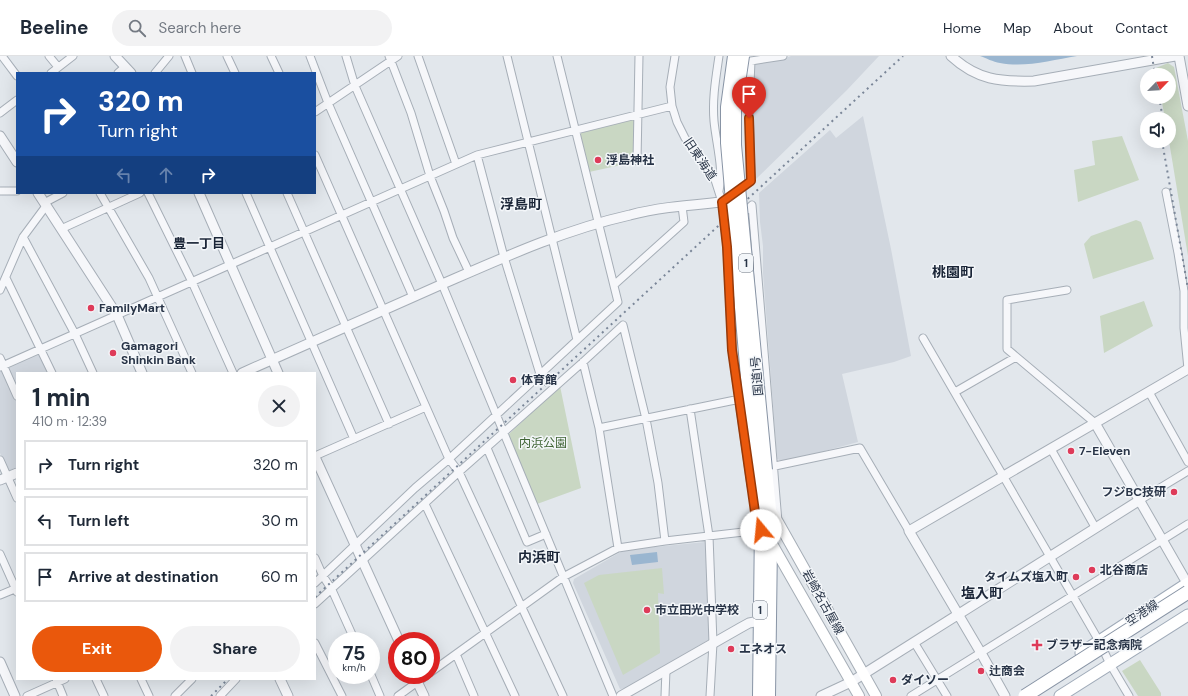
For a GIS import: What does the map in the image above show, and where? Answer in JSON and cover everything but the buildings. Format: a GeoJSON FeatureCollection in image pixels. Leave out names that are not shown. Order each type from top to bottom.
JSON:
{"type":"FeatureCollection","features":[{"type":"Feature","properties":{"kind":"highway","name":"国道1号"},"geometry":{"type":"LineString","coordinates":[[733,56],[726,107],[727,144],[770,509],[769,696]]}},
{"type":"Feature","properties":{"kind":"highway","name":"国道1号"},"geometry":{"type":"LineString","coordinates":[[747,58],[735,110],[735,145],[765,469],[761,527],[759,696]]}},
{"type":"Feature","properties":{"kind":"highway"},"geometry":{"type":"LineString","coordinates":[[1025,696],[1188,586]]}},
{"type":"Feature","properties":{"kind":"highway"},"geometry":{"type":"LineString","coordinates":[[1041,696],[1188,602]]}},
{"type":"Feature","properties":{"kind":"main road","name":"岩崎名古屋線"},"geometry":{"type":"LineString","coordinates":[[770,509],[876,696]]}},
{"type":"Feature","properties":{"kind":"main road","name":"岩崎名古屋線"},"geometry":{"type":"LineString","coordinates":[[761,527],[859,696]]}},
{"type":"Feature","properties":{"kind":"main road","name":"空港線"},"geometry":{"type":"LineString","coordinates":[[1016,696],[1099,641],[1188,586]]}},
{"type":"Feature","properties":{"kind":"main road"},"geometry":{"type":"LineString","coordinates":[[1060,696],[1188,615]]}},
{"type":"Feature","properties":{"kind":"street"},"geometry":{"type":"LineString","coordinates":[[2,56],[16,75]]}},
{"type":"Feature","properties":{"kind":"street"},"geometry":{"type":"LineString","coordinates":[[49,56],[58,67]]}},
{"type":"Feature","properties":{"kind":"street"},"geometry":{"type":"LineString","coordinates":[[52,72],[72,56]]}},
{"type":"Feature","properties":{"kind":"street"},"geometry":{"type":"LineString","coordinates":[[115,56],[125,71]]}},
{"type":"Feature","properties":{"kind":"street"},"geometry":{"type":"LineString","coordinates":[[156,72],[169,56]]}},
{"type":"Feature","properties":{"kind":"street"},"geometry":{"type":"LineString","coordinates":[[185,56],[192,72]]}},
{"type":"Feature","properties":{"kind":"street"},"geometry":{"type":"LineString","coordinates":[[227,56],[235,72]]}},
{"type":"Feature","properties":{"kind":"street"},"geometry":{"type":"LineString","coordinates":[[271,56],[279,72]]}},
{"type":"Feature","properties":{"kind":"street"},"geometry":{"type":"LineString","coordinates":[[310,56],[328,103],[413,297]]}},
{"type":"Feature","properties":{"kind":"street"},"geometry":{"type":"LineString","coordinates":[[346,56],[354,86],[442,284],[613,696]]}},
{"type":"Feature","properties":{"kind":"street"},"geometry":{"type":"LineString","coordinates":[[316,111],[354,86],[390,58],[398,56]]}},
{"type":"Feature","properties":{"kind":"street"},"geometry":{"type":"LineString","coordinates":[[418,56],[456,164]]}},
{"type":"Feature","properties":{"kind":"street"},"geometry":{"type":"LineString","coordinates":[[507,56],[577,340]]}},
{"type":"Feature","properties":{"kind":"street"},"geometry":{"type":"LineString","coordinates":[[316,582],[415,488],[449,459],[618,302],[557,56]]}},
{"type":"Feature","properties":{"kind":"street"},"geometry":{"type":"LineString","coordinates":[[637,161],[639,56]]}},
{"type":"Feature","properties":{"kind":"street","name":"旧東海道"},"geometry":{"type":"LineString","coordinates":[[675,56],[670,87],[672,106],[677,122],[685,138],[715,180],[722,202],[727,247],[732,350],[755,512],[761,527]]}},
{"type":"Feature","properties":{"kind":"street"},"geometry":{"type":"LineString","coordinates":[[719,56],[715,78],[714,119],[721,183],[719,191]]}},
{"type":"Feature","properties":{"kind":"street"},"geometry":{"type":"LineString","coordinates":[[733,56],[747,58],[783,56]]}},
{"type":"Feature","properties":{"kind":"street"},"geometry":{"type":"LineString","coordinates":[[951,56],[963,67],[984,77],[1019,82],[1034,81],[1175,56]]}},
{"type":"Feature","properties":{"kind":"street"},"geometry":{"type":"LineString","coordinates":[[1179,56],[1188,106]]}},
{"type":"Feature","properties":{"kind":"street"},"geometry":{"type":"LineString","coordinates":[[390,58],[411,113],[430,176],[453,238],[469,272]]}},
{"type":"Feature","properties":{"kind":"street"},"geometry":{"type":"LineString","coordinates":[[244,372],[504,256],[552,238],[631,214],[682,206],[722,202],[751,181],[747,58]]}},
{"type":"Feature","properties":{"kind":"street"},"geometry":{"type":"LineString","coordinates":[[0,113],[16,101]]}},
{"type":"Feature","properties":{"kind":"street"},"geometry":{"type":"LineString","coordinates":[[2,366],[477,155],[672,106]]}},
{"type":"Feature","properties":{"kind":"street"},"geometry":{"type":"LineString","coordinates":[[0,136],[16,160]]}},
{"type":"Feature","properties":{"kind":"street"},"geometry":{"type":"LineString","coordinates":[[477,155],[504,256],[540,374]]}},
{"type":"Feature","properties":{"kind":"street"},"geometry":{"type":"LineString","coordinates":[[316,157],[449,459],[459,472],[563,696]]}},
{"type":"Feature","properties":{"kind":"street"},"geometry":{"type":"LineString","coordinates":[[0,191],[16,192]]}},
{"type":"Feature","properties":{"kind":"street"},"geometry":{"type":"LineString","coordinates":[[909,531],[1188,369],[1184,328],[1184,291],[1166,192]]}},
{"type":"Feature","properties":{"kind":"street"},"geometry":{"type":"LineString","coordinates":[[39,194],[117,315],[142,372]]}},
{"type":"Feature","properties":{"kind":"street"},"geometry":{"type":"LineString","coordinates":[[0,290],[23,238],[45,205],[62,194]]}},
{"type":"Feature","properties":{"kind":"street"},"geometry":{"type":"LineString","coordinates":[[101,194],[148,278],[192,372]]}},
{"type":"Feature","properties":{"kind":"street"},"geometry":{"type":"LineString","coordinates":[[61,229],[138,194]]}},
{"type":"Feature","properties":{"kind":"street"},"geometry":{"type":"LineString","coordinates":[[148,194],[192,282],[233,372]]}},
{"type":"Feature","properties":{"kind":"street"},"geometry":{"type":"LineString","coordinates":[[199,194],[278,372]]}},
{"type":"Feature","properties":{"kind":"street"},"geometry":{"type":"LineString","coordinates":[[246,194],[354,439]]}},
{"type":"Feature","properties":{"kind":"street"},"geometry":{"type":"LineString","coordinates":[[287,194],[389,424]]}},
{"type":"Feature","properties":{"kind":"street"},"geometry":{"type":"LineString","coordinates":[[725,227],[752,205],[756,245],[765,469],[778,522]]}},
{"type":"Feature","properties":{"kind":"street"},"geometry":{"type":"LineString","coordinates":[[614,285],[684,222],[682,206]]}},
{"type":"Feature","properties":{"kind":"street"},"geometry":{"type":"LineString","coordinates":[[23,238],[76,334],[93,372]]}},
{"type":"Feature","properties":{"kind":"street"},"geometry":{"type":"LineString","coordinates":[[727,247],[756,245]]}},
{"type":"Feature","properties":{"kind":"street"},"geometry":{"type":"LineString","coordinates":[[6,278],[52,372]]}},
{"type":"Feature","properties":{"kind":"street"},"geometry":{"type":"LineString","coordinates":[[1067,290],[1007,300],[1007,349],[1096,423],[1188,586]]}},
{"type":"Feature","properties":{"kind":"street"},"geometry":{"type":"LineString","coordinates":[[316,603],[623,325],[646,419],[658,483],[665,541]]}},
{"type":"Feature","properties":{"kind":"street"},"geometry":{"type":"LineString","coordinates":[[923,338],[1099,641],[1110,664],[1129,696]]}},
{"type":"Feature","properties":{"kind":"street"},"geometry":{"type":"LineString","coordinates":[[955,392],[1016,357]]}},
{"type":"Feature","properties":{"kind":"street"},"geometry":{"type":"LineString","coordinates":[[0,358],[2,366],[16,394]]}},
{"type":"Feature","properties":{"kind":"street"},"geometry":{"type":"LineString","coordinates":[[583,362],[599,428],[618,548]]}},
{"type":"Feature","properties":{"kind":"street"},"geometry":{"type":"LineString","coordinates":[[1149,392],[1188,462]]}},
{"type":"Feature","properties":{"kind":"street"},"geometry":{"type":"LineString","coordinates":[[599,428],[740,399]]}},
{"type":"Feature","properties":{"kind":"street"},"geometry":{"type":"LineString","coordinates":[[316,456],[426,407]]}},
{"type":"Feature","properties":{"kind":"street"},"geometry":{"type":"LineString","coordinates":[[690,409],[709,536],[713,643],[710,696]]}},
{"type":"Feature","properties":{"kind":"street"},"geometry":{"type":"LineString","coordinates":[[487,448],[528,542],[546,534]]}},
{"type":"Feature","properties":{"kind":"street"},"geometry":{"type":"LineString","coordinates":[[765,469],[860,448],[1005,696]]}},
{"type":"Feature","properties":{"kind":"street"},"geometry":{"type":"LineString","coordinates":[[1051,449],[1095,527]]}},
{"type":"Feature","properties":{"kind":"street"},"geometry":{"type":"LineString","coordinates":[[316,458],[395,632]]}},
{"type":"Feature","properties":{"kind":"street"},"geometry":{"type":"LineString","coordinates":[[0,460],[4,478],[16,496]]}},
{"type":"Feature","properties":{"kind":"street"},"geometry":{"type":"LineString","coordinates":[[821,696],[851,682],[1095,527],[1188,471]]}},
{"type":"Feature","properties":{"kind":"street"},"geometry":{"type":"LineString","coordinates":[[4,478],[16,473]]}},
{"type":"Feature","properties":{"kind":"street"},"geometry":{"type":"LineString","coordinates":[[425,504],[515,696]]}},
{"type":"Feature","properties":{"kind":"street"},"geometry":{"type":"LineString","coordinates":[[911,696],[1188,524]]}},
{"type":"Feature","properties":{"kind":"street"},"geometry":{"type":"LineString","coordinates":[[440,666],[563,577],[618,548],[709,536],[761,527]]}},
{"type":"Feature","properties":{"kind":"street"},"geometry":{"type":"LineString","coordinates":[[0,554],[16,589],[0,595]]}},
{"type":"Feature","properties":{"kind":"street"},"geometry":{"type":"LineString","coordinates":[[316,560],[323,576],[332,590],[351,632]]}},
{"type":"Feature","properties":{"kind":"street"},"geometry":{"type":"LineString","coordinates":[[621,696],[749,623],[760,621]]}},
{"type":"Feature","properties":{"kind":"street"},"geometry":{"type":"LineString","coordinates":[[914,642],[947,696]]}},
{"type":"Feature","properties":{"kind":"street"},"geometry":{"type":"LineString","coordinates":[[316,645],[342,696]]}},
{"type":"Feature","properties":{"kind":"street"},"geometry":{"type":"LineString","coordinates":[[456,654],[474,696]]}},
{"type":"Feature","properties":{"kind":"street"},"geometry":{"type":"LineString","coordinates":[[0,662],[15,696]]}},
{"type":"Feature","properties":{"kind":"street"},"geometry":{"type":"LineString","coordinates":[[664,696],[666,670]]}},
{"type":"Feature","properties":{"kind":"street"},"geometry":{"type":"LineString","coordinates":[[96,680],[104,696]]}},
{"type":"Feature","properties":{"kind":"street"},"geometry":{"type":"LineString","coordinates":[[141,680],[149,696]]}},
{"type":"Feature","properties":{"kind":"street"},"geometry":{"type":"LineString","coordinates":[[175,696],[189,680]]}},
{"type":"Feature","properties":{"kind":"street"},"geometry":{"type":"LineString","coordinates":[[220,696],[235,680]]}},
{"type":"Feature","properties":{"kind":"street"},"geometry":{"type":"LineString","coordinates":[[280,680],[288,696]]}},
{"type":"Feature","properties":{"kind":"street"},"geometry":{"type":"LineString","coordinates":[[27,696],[56,681],[63,696]]}},
{"type":"Feature","properties":{"kind":"street"},"geometry":{"type":"LineString","coordinates":[[375,684],[380,696]]}},
{"type":"Feature","properties":{"kind":"street"},"geometry":{"type":"LineString","coordinates":[[398,696],[410,684]]}},
{"type":"Feature","properties":{"kind":"street"},"geometry":{"type":"LineString","coordinates":[[419,684],[424,696]]}},
{"type":"Feature","properties":{"kind":"shaded area"},"geometry":{"type":"Polygon","coordinates":[[[791,56],[879,56],[847,90],[756,179],[750,127],[755,63],[780,60],[791,56]]]}},
{"type":"Feature","properties":{"kind":"shaded area"},"geometry":{"type":"Polygon","coordinates":[[[863,116],[891,249],[911,356],[894,362],[842,374],[858,442],[784,462],[777,459],[763,273],[763,246],[759,193],[830,130],[836,138],[863,116]]]}},
{"type":"Feature","properties":{"kind":"shaded area"},"geometry":{"type":"Polygon","coordinates":[[[38,352],[49,372],[16,372],[16,467],[8,471],[0,453],[0,370],[38,352]]]}},
{"type":"Feature","properties":{"kind":"shaded area","name":"市立田光中学校"},"geometry":{"type":"Polygon","coordinates":[[[707,543],[711,637],[627,688],[620,689],[573,583],[574,579],[624,550],[707,543]]]}},
{"type":"Feature","properties":{"kind":"green space"},"geometry":{"type":"Polygon","coordinates":[[[1168,63],[1174,68],[1156,68],[1168,63]]]}},
{"type":"Feature","properties":{"kind":"green space"},"geometry":{"type":"Polygon","coordinates":[[[1176,78],[1188,141],[1188,256],[1170,148],[1176,148],[1176,112],[1164,112],[1162,104],[1176,104],[1176,78]]]}},
{"type":"Feature","properties":{"kind":"green space"},"geometry":{"type":"Polygon","coordinates":[[[634,119],[637,123],[635,162],[589,172],[580,136],[581,133],[634,119]]]}},
{"type":"Feature","properties":{"kind":"green space"},"geometry":{"type":"Polygon","coordinates":[[[1122,136],[1139,180],[1078,202],[1074,170],[1095,165],[1092,141],[1122,136]]]}},
{"type":"Feature","properties":{"kind":"green space"},"geometry":{"type":"Polygon","coordinates":[[[1136,220],[1141,222],[1154,259],[1093,279],[1084,244],[1091,236],[1136,220]]]}},
{"type":"Feature","properties":{"kind":"green space"},"geometry":{"type":"Polygon","coordinates":[[[1144,301],[1153,326],[1104,353],[1100,316],[1144,301]]]}},
{"type":"Feature","properties":{"kind":"green space","name":"内浜公園"},"geometry":{"type":"Polygon","coordinates":[[[560,386],[581,488],[537,504],[508,435],[560,386]]]}},
{"type":"Feature","properties":{"kind":"green space"},"geometry":{"type":"Polygon","coordinates":[[[662,568],[664,594],[658,593],[660,653],[623,675],[584,583],[599,575],[662,568]]]}},
{"type":"Feature","properties":{"kind":"green space"},"geometry":{"type":"Polygon","coordinates":[[[1140,660],[1161,693],[1161,696],[1138,696],[1122,671],[1140,660]]]}},
{"type":"Feature","properties":{"kind":"water"},"geometry":{"type":"Polygon","coordinates":[[[980,56],[1077,56],[1019,65],[992,61],[980,56]]]}},
{"type":"Feature","properties":{"kind":"water"},"geometry":{"type":"Polygon","coordinates":[[[657,552],[658,562],[632,565],[630,555],[657,552]]]}},
{"type":"Feature","properties":{"kind":"railway"},"geometry":{"type":"LineString","coordinates":[[316,596],[903,56]]}},
{"type":"Feature","properties":{"kind":"railway"},"geometry":{"type":"LineString","coordinates":[[1152,56],[1154,68]]}},
{"type":"Feature","properties":{"kind":"railway"},"geometry":{"type":"LineString","coordinates":[[1160,104],[1162,112]]}},
{"type":"Feature","properties":{"kind":"railway"},"geometry":{"type":"LineString","coordinates":[[1163,148],[1188,289]]}},
{"type":"Feature","properties":{"kind":"railway"},"geometry":{"type":"LineString","coordinates":[[211,696],[227,680]]}},
{"type":"Feature","properties":{"kind":"place","name":"浮島神社"},"geometry":{"type":"Point","coordinates":[598,160]}},
{"type":"Feature","properties":{"kind":"place","name":"FamilyMart"},"geometry":{"type":"Point","coordinates":[91,308]}},
{"type":"Feature","properties":{"kind":"place","name":"Gamagori Shinkin Bank"},"geometry":{"type":"Point","coordinates":[113,353]}},
{"type":"Feature","properties":{"kind":"place","name":"体育館"},"geometry":{"type":"Point","coordinates":[513,380]}},
{"type":"Feature","properties":{"kind":"place","name":"7-Eleven"},"geometry":{"type":"Point","coordinates":[1071,451]}},
{"type":"Feature","properties":{"kind":"place","name":"フジBC技研"},"geometry":{"type":"Point","coordinates":[1174,492]}},
{"type":"Feature","properties":{"kind":"place","name":"北谷商店"},"geometry":{"type":"Point","coordinates":[1092,570]}},
{"type":"Feature","properties":{"kind":"place","name":"タイムズ塩入町"},"geometry":{"type":"Point","coordinates":[1076,577]}},
{"type":"Feature","properties":{"kind":"place","name":"市立田光中学校"},"geometry":{"type":"Point","coordinates":[647,610]}},
{"type":"Feature","properties":{"kind":"place","name":"ブラザー記念病院"},"geometry":{"type":"Point","coordinates":[1037,645]}},
{"type":"Feature","properties":{"kind":"place","name":"エネオス"},"geometry":{"type":"Point","coordinates":[731,649]}},
{"type":"Feature","properties":{"kind":"place","name":"辻商会"},"geometry":{"type":"Point","coordinates":[981,671]}},
{"type":"Feature","properties":{"kind":"place","name":"ダイソー"},"geometry":{"type":"Point","coordinates":[893,680]}},
{"type":"Feature","properties":{"kind":"district","name":"浮島町"},"geometry":{"type":"Point","coordinates":[521,204]}},
{"type":"Feature","properties":{"kind":"district","name":"豊一丁目"},"geometry":{"type":"Point","coordinates":[199,243]}},
{"type":"Feature","properties":{"kind":"district","name":"桃園町"},"geometry":{"type":"Point","coordinates":[953,272]}},
{"type":"Feature","properties":{"kind":"district","name":"内浜町"},"geometry":{"type":"Point","coordinates":[539,557]}},
{"type":"Feature","properties":{"kind":"district","name":"塩入町"},"geometry":{"type":"Point","coordinates":[982,593]}},
{"type":"Feature","properties":{"kind":"route"},"geometry":{"type":"LineString","coordinates":[[749,118],[751,181],[722,202],[727,247],[732,350],[740,399],[749,476],[755,512],[760,523],[761,530]]}}]}
